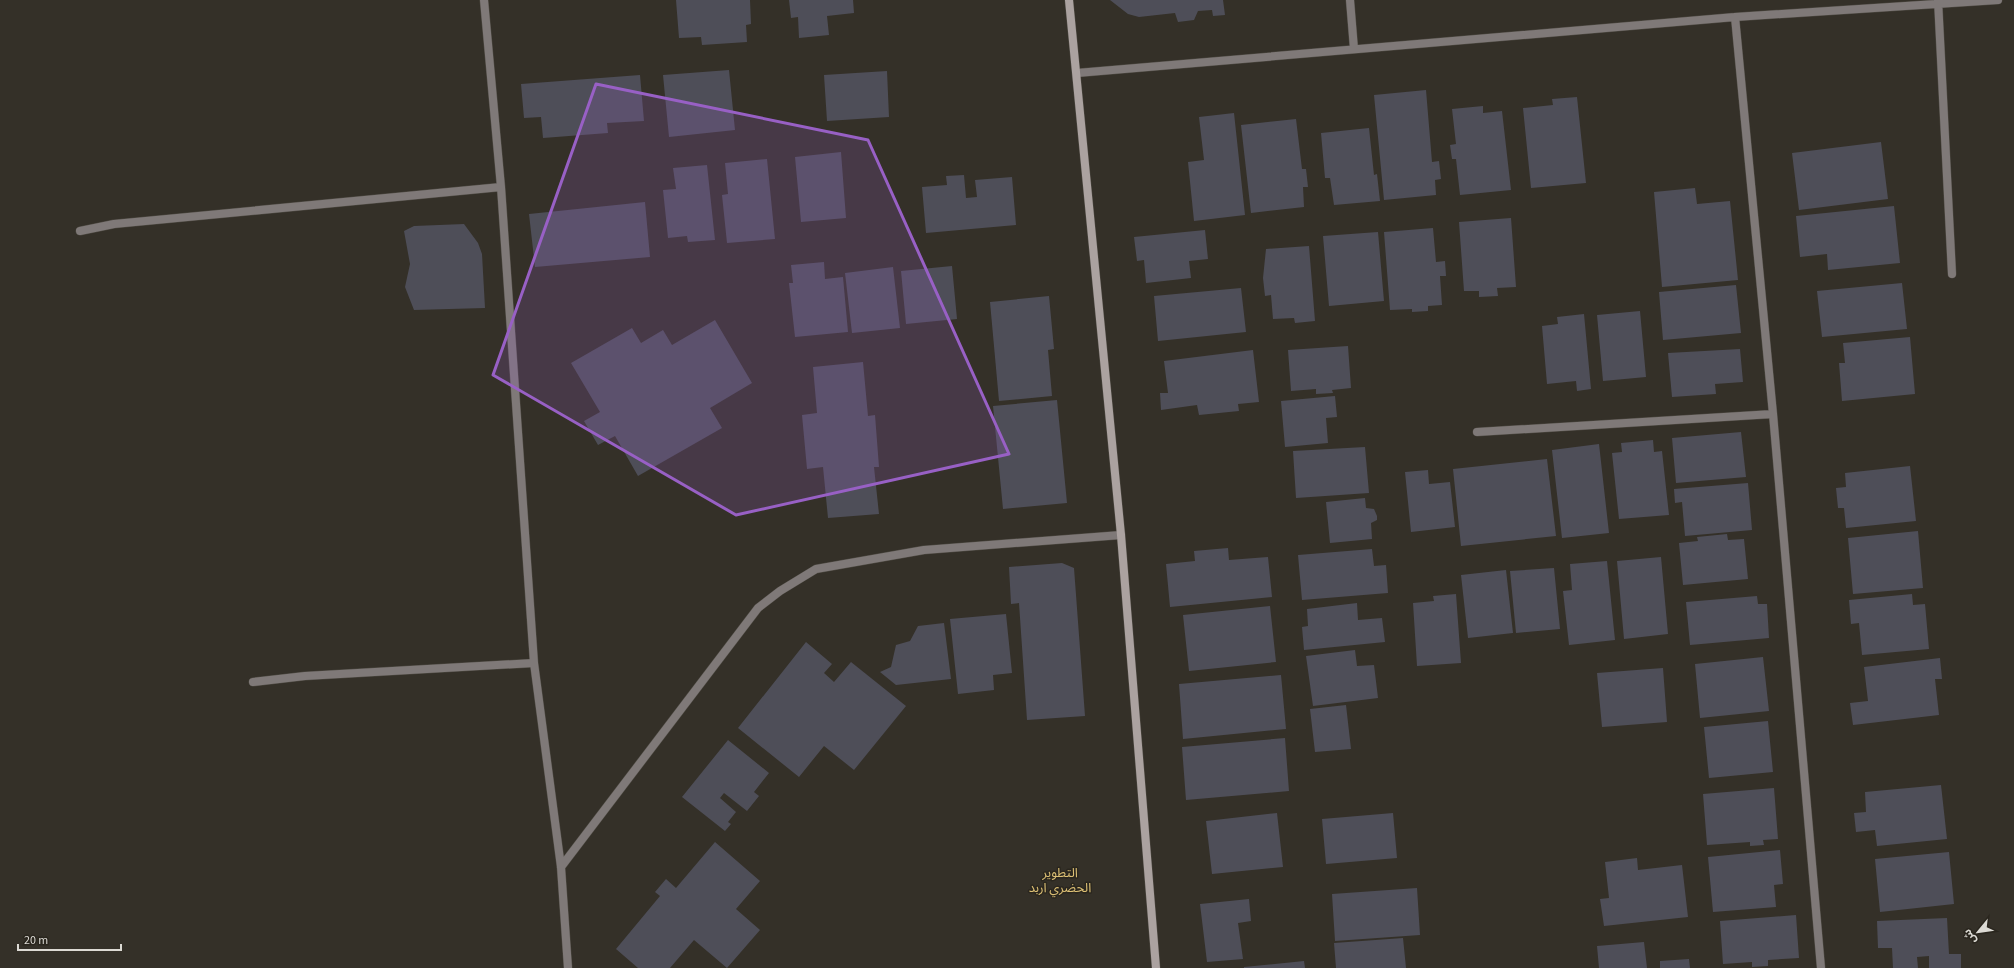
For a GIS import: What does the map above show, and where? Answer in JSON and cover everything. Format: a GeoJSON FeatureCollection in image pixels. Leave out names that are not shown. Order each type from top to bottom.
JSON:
{"type":"FeatureCollection","features":[{"type":"Feature","properties":{"kind":"street"},"geometry":{"type":"LineString","coordinates":[[484,0],[501,187],[534,664],[561,867],[568,968]]}},
{"type":"Feature","properties":{"kind":"street"},"geometry":{"type":"LineString","coordinates":[[1070,0],[1121,535],[1156,968]]}},
{"type":"Feature","properties":{"kind":"street"},"geometry":{"type":"LineString","coordinates":[[1350,0],[1354,50]]}},
{"type":"Feature","properties":{"kind":"street"},"geometry":{"type":"LineString","coordinates":[[1077,73],[1735,17],[1938,2],[1998,0]]}},
{"type":"Feature","properties":{"kind":"street"},"geometry":{"type":"LineString","coordinates":[[1938,2],[1952,274]]}},
{"type":"Feature","properties":{"kind":"street"},"geometry":{"type":"LineString","coordinates":[[1735,17],[1773,414],[1821,968]]}},
{"type":"Feature","properties":{"kind":"street"},"geometry":{"type":"LineString","coordinates":[[80,231],[114,224],[501,187]]}},
{"type":"Feature","properties":{"kind":"street"},"geometry":{"type":"LineString","coordinates":[[1477,432],[1773,414]]}},
{"type":"Feature","properties":{"kind":"street"},"geometry":{"type":"LineString","coordinates":[[561,867],[758,608],[780,591],[816,569],[924,550],[1121,535]]}},
{"type":"Feature","properties":{"kind":"street"},"geometry":{"type":"LineString","coordinates":[[253,682],[304,676],[534,664]]}},
{"type":"Feature","properties":{"kind":"highlighted area"},"geometry":{"type":"Polygon","coordinates":[[[596,84],[868,140],[1009,454],[736,515],[493,375],[596,84]]]}},
{"type":"Feature","properties":{"kind":"building"},"geometry":{"type":"Polygon","coordinates":[[[676,0],[750,0],[751,24],[746,25],[747,42],[702,45],[701,37],[679,38],[676,0]]]}},
{"type":"Feature","properties":{"kind":"building"},"geometry":{"type":"Polygon","coordinates":[[[789,0],[853,0],[854,13],[827,16],[829,35],[799,38],[798,17],[791,18],[789,0]]]}},
{"type":"Feature","properties":{"kind":"building"},"geometry":{"type":"Polygon","coordinates":[[[1110,0],[1223,0],[1225,15],[1213,16],[1212,10],[1198,11],[1194,20],[1178,22],[1175,13],[1139,17],[1128,14],[1110,0]]]}},
{"type":"Feature","properties":{"kind":"building"},"geometry":{"type":"Polygon","coordinates":[[[729,70],[735,130],[669,137],[663,75],[729,70]]]}},
{"type":"Feature","properties":{"kind":"building"},"geometry":{"type":"Polygon","coordinates":[[[887,71],[889,117],[827,121],[824,75],[887,71]]]}},
{"type":"Feature","properties":{"kind":"building"},"geometry":{"type":"Polygon","coordinates":[[[640,75],[644,121],[607,123],[608,133],[543,138],[541,117],[524,118],[521,84],[640,75]]]}},
{"type":"Feature","properties":{"kind":"building"},"geometry":{"type":"Polygon","coordinates":[[[1426,90],[1432,162],[1439,161],[1441,179],[1435,180],[1436,195],[1384,200],[1374,95],[1426,90]]]}},
{"type":"Feature","properties":{"kind":"building"},"geometry":{"type":"Polygon","coordinates":[[[1577,97],[1586,183],[1531,188],[1523,108],[1553,105],[1552,99],[1577,97]]]}},
{"type":"Feature","properties":{"kind":"building"},"geometry":{"type":"Polygon","coordinates":[[[1483,106],[1483,113],[1502,111],[1511,190],[1460,195],[1456,159],[1452,159],[1450,145],[1456,144],[1452,109],[1483,106]]]}},
{"type":"Feature","properties":{"kind":"building"},"geometry":{"type":"Polygon","coordinates":[[[1234,113],[1245,215],[1194,221],[1188,162],[1204,160],[1199,117],[1234,113]]]}},
{"type":"Feature","properties":{"kind":"building"},"geometry":{"type":"Polygon","coordinates":[[[1296,119],[1302,169],[1306,169],[1308,187],[1303,187],[1304,207],[1251,213],[1241,125],[1296,119]]]}},
{"type":"Feature","properties":{"kind":"building"},"geometry":{"type":"Polygon","coordinates":[[[1369,128],[1374,175],[1377,174],[1380,201],[1334,205],[1330,178],[1325,178],[1321,133],[1369,128]]]}},
{"type":"Feature","properties":{"kind":"building"},"geometry":{"type":"Polygon","coordinates":[[[1881,142],[1888,199],[1799,210],[1792,153],[1881,142]]]}},
{"type":"Feature","properties":{"kind":"building"},"geometry":{"type":"Polygon","coordinates":[[[841,152],[846,218],[801,222],[795,157],[841,152]]]}},
{"type":"Feature","properties":{"kind":"building"},"geometry":{"type":"Polygon","coordinates":[[[767,159],[775,239],[727,243],[722,195],[728,194],[725,163],[767,159]]]}},
{"type":"Feature","properties":{"kind":"building"},"geometry":{"type":"Polygon","coordinates":[[[707,165],[715,240],[688,242],[687,236],[668,238],[663,190],[676,189],[673,168],[707,165]]]}},
{"type":"Feature","properties":{"kind":"building"},"geometry":{"type":"Polygon","coordinates":[[[964,175],[966,198],[977,197],[975,180],[1012,177],[1016,225],[926,233],[922,187],[947,185],[946,176],[964,175]]]}},
{"type":"Feature","properties":{"kind":"building"},"geometry":{"type":"Polygon","coordinates":[[[1695,188],[1697,204],[1730,201],[1738,280],[1662,287],[1654,192],[1695,188]]]}},
{"type":"Feature","properties":{"kind":"building"},"geometry":{"type":"Polygon","coordinates":[[[645,202],[650,257],[535,267],[529,214],[645,202]]]}},
{"type":"Feature","properties":{"kind":"building"},"geometry":{"type":"Polygon","coordinates":[[[1894,206],[1900,263],[1828,270],[1827,254],[1800,257],[1796,216],[1894,206]]]}},
{"type":"Feature","properties":{"kind":"building"},"geometry":{"type":"Polygon","coordinates":[[[1511,218],[1516,287],[1497,288],[1498,296],[1479,297],[1479,291],[1464,291],[1459,222],[1511,218]]]}},
{"type":"Feature","properties":{"kind":"building"},"geometry":{"type":"Polygon","coordinates":[[[464,224],[478,243],[482,254],[485,308],[414,310],[405,287],[410,264],[404,231],[414,226],[464,224]]]}},
{"type":"Feature","properties":{"kind":"building"},"geometry":{"type":"Polygon","coordinates":[[[1433,228],[1436,262],[1445,261],[1446,276],[1440,276],[1442,305],[1428,306],[1428,311],[1412,312],[1412,309],[1390,310],[1384,232],[1433,228]]]}},
{"type":"Feature","properties":{"kind":"building"},"geometry":{"type":"Polygon","coordinates":[[[1205,230],[1208,259],[1189,261],[1191,278],[1146,283],[1144,260],[1137,261],[1134,237],[1205,230]]]}},
{"type":"Feature","properties":{"kind":"building"},"geometry":{"type":"Polygon","coordinates":[[[1378,232],[1384,301],[1329,306],[1323,236],[1378,232]]]}},
{"type":"Feature","properties":{"kind":"building"},"geometry":{"type":"Polygon","coordinates":[[[1309,246],[1315,321],[1295,323],[1294,318],[1273,319],[1271,295],[1265,296],[1263,278],[1266,249],[1309,246]]]}},
{"type":"Feature","properties":{"kind":"building"},"geometry":{"type":"Polygon","coordinates":[[[824,262],[825,279],[843,277],[848,332],[795,337],[789,283],[793,283],[791,265],[824,262]]]}},
{"type":"Feature","properties":{"kind":"building"},"geometry":{"type":"Polygon","coordinates":[[[952,266],[957,319],[906,324],[901,271],[952,266]]]}},
{"type":"Feature","properties":{"kind":"building"},"geometry":{"type":"Polygon","coordinates":[[[893,267],[900,328],[852,333],[845,273],[893,267]]]}},
{"type":"Feature","properties":{"kind":"building"},"geometry":{"type":"Polygon","coordinates":[[[1902,283],[1907,329],[1822,337],[1817,291],[1902,283]]]}},
{"type":"Feature","properties":{"kind":"building"},"geometry":{"type":"Polygon","coordinates":[[[1736,285],[1741,333],[1663,340],[1659,292],[1736,285]]]}},
{"type":"Feature","properties":{"kind":"building"},"geometry":{"type":"Polygon","coordinates":[[[1241,288],[1246,332],[1158,341],[1154,296],[1241,288]]]}},
{"type":"Feature","properties":{"kind":"building"},"geometry":{"type":"Polygon","coordinates":[[[1049,296],[1054,349],[1048,350],[1052,396],[999,401],[990,302],[1049,296]]]}},
{"type":"Feature","properties":{"kind":"building"},"geometry":{"type":"Polygon","coordinates":[[[1640,311],[1646,377],[1603,381],[1597,315],[1640,311]]]}},
{"type":"Feature","properties":{"kind":"building"},"geometry":{"type":"Polygon","coordinates":[[[1584,314],[1591,389],[1577,391],[1576,381],[1547,384],[1542,326],[1558,324],[1557,317],[1584,314]]]}},
{"type":"Feature","properties":{"kind":"building"},"geometry":{"type":"Polygon","coordinates":[[[715,320],[752,383],[710,408],[722,428],[638,476],[615,436],[598,445],[584,421],[600,412],[571,363],[632,328],[641,343],[663,330],[672,345],[715,320]]]}},
{"type":"Feature","properties":{"kind":"building"},"geometry":{"type":"Polygon","coordinates":[[[1910,337],[1915,394],[1842,401],[1839,363],[1845,363],[1843,343],[1910,337]]]}},
{"type":"Feature","properties":{"kind":"building"},"geometry":{"type":"Polygon","coordinates":[[[1348,346],[1351,388],[1332,390],[1333,393],[1316,394],[1316,389],[1291,391],[1288,350],[1348,346]]]}},
{"type":"Feature","properties":{"kind":"building"},"geometry":{"type":"Polygon","coordinates":[[[1740,349],[1743,382],[1715,384],[1716,394],[1672,397],[1668,353],[1740,349]]]}},
{"type":"Feature","properties":{"kind":"building"},"geometry":{"type":"Polygon","coordinates":[[[1253,350],[1259,402],[1238,404],[1239,411],[1199,415],[1197,405],[1161,410],[1160,393],[1168,393],[1164,361],[1253,350]]]}},
{"type":"Feature","properties":{"kind":"building"},"geometry":{"type":"Polygon","coordinates":[[[863,362],[868,416],[875,415],[879,467],[874,467],[879,514],[828,518],[823,467],[807,469],[802,415],[817,413],[813,367],[863,362]]]}},
{"type":"Feature","properties":{"kind":"building"},"geometry":{"type":"Polygon","coordinates":[[[1335,396],[1337,417],[1326,418],[1328,443],[1285,447],[1281,401],[1335,396]]]}},
{"type":"Feature","properties":{"kind":"building"},"geometry":{"type":"Polygon","coordinates":[[[1057,400],[1067,503],[1003,509],[993,406],[1057,400]]]}},
{"type":"Feature","properties":{"kind":"building"},"geometry":{"type":"Polygon","coordinates":[[[1741,432],[1746,477],[1676,483],[1672,438],[1741,432]]]}},
{"type":"Feature","properties":{"kind":"building"},"geometry":{"type":"Polygon","coordinates":[[[1653,440],[1654,452],[1662,451],[1669,515],[1619,519],[1612,453],[1622,452],[1621,443],[1653,440]]]}},
{"type":"Feature","properties":{"kind":"building"},"geometry":{"type":"Polygon","coordinates":[[[1599,444],[1609,533],[1562,538],[1552,450],[1599,444]]]}},
{"type":"Feature","properties":{"kind":"building"},"geometry":{"type":"Polygon","coordinates":[[[1365,447],[1369,493],[1296,498],[1293,451],[1365,447]]]}},
{"type":"Feature","properties":{"kind":"building"},"geometry":{"type":"Polygon","coordinates":[[[1547,459],[1556,536],[1461,546],[1453,469],[1547,459]]]}},
{"type":"Feature","properties":{"kind":"building"},"geometry":{"type":"Polygon","coordinates":[[[1910,466],[1916,521],[1846,528],[1844,508],[1838,508],[1836,488],[1846,487],[1845,473],[1910,466]]]}},
{"type":"Feature","properties":{"kind":"building"},"geometry":{"type":"Polygon","coordinates":[[[1428,470],[1429,484],[1450,482],[1455,527],[1411,532],[1405,472],[1428,470]]]}},
{"type":"Feature","properties":{"kind":"building"},"geometry":{"type":"Polygon","coordinates":[[[1748,483],[1752,530],[1685,536],[1682,502],[1675,503],[1674,489],[1748,483]]]}},
{"type":"Feature","properties":{"kind":"building"},"geometry":{"type":"Polygon","coordinates":[[[1365,498],[1366,508],[1374,509],[1377,516],[1377,520],[1371,523],[1372,539],[1330,543],[1326,502],[1365,498]]]}},
{"type":"Feature","properties":{"kind":"building"},"geometry":{"type":"Polygon","coordinates":[[[1918,531],[1923,588],[1853,594],[1848,538],[1918,531]]]}},
{"type":"Feature","properties":{"kind":"building"},"geometry":{"type":"Polygon","coordinates":[[[1727,534],[1728,540],[1744,539],[1748,579],[1683,585],[1679,543],[1698,541],[1697,537],[1727,534]]]}},
{"type":"Feature","properties":{"kind":"building"},"geometry":{"type":"Polygon","coordinates":[[[1228,548],[1229,560],[1268,557],[1272,597],[1170,607],[1166,564],[1195,561],[1194,551],[1228,548]]]}},
{"type":"Feature","properties":{"kind":"building"},"geometry":{"type":"Polygon","coordinates":[[[1372,549],[1374,566],[1386,565],[1388,593],[1302,600],[1298,555],[1372,549]]]}},
{"type":"Feature","properties":{"kind":"building"},"geometry":{"type":"Polygon","coordinates":[[[1661,557],[1668,634],[1624,639],[1617,561],[1661,557]]]}},
{"type":"Feature","properties":{"kind":"building"},"geometry":{"type":"Polygon","coordinates":[[[1607,561],[1615,640],[1569,645],[1563,591],[1572,590],[1570,564],[1607,561]]]}},
{"type":"Feature","properties":{"kind":"building"},"geometry":{"type":"Polygon","coordinates":[[[1062,563],[1074,568],[1085,716],[1027,720],[1019,603],[1011,604],[1009,567],[1062,563]]]}},
{"type":"Feature","properties":{"kind":"building"},"geometry":{"type":"Polygon","coordinates":[[[1554,568],[1560,629],[1516,633],[1510,571],[1554,568]]]}},
{"type":"Feature","properties":{"kind":"building"},"geometry":{"type":"Polygon","coordinates":[[[1506,570],[1513,633],[1468,638],[1461,575],[1506,570]]]}},
{"type":"Feature","properties":{"kind":"building"},"geometry":{"type":"Polygon","coordinates":[[[1456,594],[1461,663],[1417,666],[1413,603],[1434,601],[1433,596],[1456,594]]]}},
{"type":"Feature","properties":{"kind":"building"},"geometry":{"type":"Polygon","coordinates":[[[1912,594],[1913,605],[1925,604],[1929,649],[1862,655],[1859,623],[1851,624],[1849,600],[1912,594]]]}},
{"type":"Feature","properties":{"kind":"building"},"geometry":{"type":"Polygon","coordinates":[[[1757,596],[1758,604],[1767,604],[1769,638],[1690,645],[1686,602],[1757,596]]]}},
{"type":"Feature","properties":{"kind":"building"},"geometry":{"type":"Polygon","coordinates":[[[1357,603],[1358,620],[1382,618],[1385,642],[1304,650],[1302,627],[1308,626],[1307,609],[1357,603]]]}},
{"type":"Feature","properties":{"kind":"building"},"geometry":{"type":"Polygon","coordinates":[[[1270,606],[1276,662],[1189,671],[1183,615],[1270,606]]]}},
{"type":"Feature","properties":{"kind":"building"},"geometry":{"type":"Polygon","coordinates":[[[1006,614],[1012,673],[993,675],[994,690],[958,694],[950,619],[1006,614]]]}},
{"type":"Feature","properties":{"kind":"building"},"geometry":{"type":"Polygon","coordinates":[[[944,623],[951,679],[896,685],[880,672],[891,667],[896,645],[910,641],[918,626],[944,623]]]}},
{"type":"Feature","properties":{"kind":"building"},"geometry":{"type":"Polygon","coordinates":[[[806,642],[832,664],[824,673],[834,682],[851,662],[906,706],[854,770],[824,746],[799,777],[738,728],[806,642]]]}},
{"type":"Feature","properties":{"kind":"building"},"geometry":{"type":"Polygon","coordinates":[[[1355,650],[1357,666],[1374,665],[1378,698],[1313,706],[1306,656],[1355,650]]]}},
{"type":"Feature","properties":{"kind":"building"},"geometry":{"type":"Polygon","coordinates":[[[1763,657],[1769,711],[1700,718],[1695,664],[1763,657]]]}},
{"type":"Feature","properties":{"kind":"building"},"geometry":{"type":"Polygon","coordinates":[[[1940,658],[1942,679],[1935,679],[1939,715],[1853,725],[1850,703],[1868,701],[1864,667],[1940,658]]]}},
{"type":"Feature","properties":{"kind":"building"},"geometry":{"type":"Polygon","coordinates":[[[1663,668],[1667,722],[1602,727],[1597,673],[1663,668]]]}},
{"type":"Feature","properties":{"kind":"building"},"geometry":{"type":"Polygon","coordinates":[[[1281,675],[1286,729],[1183,739],[1179,684],[1281,675]]]}},
{"type":"Feature","properties":{"kind":"building"},"geometry":{"type":"Polygon","coordinates":[[[1346,705],[1351,749],[1315,752],[1310,709],[1346,705]]]}},
{"type":"Feature","properties":{"kind":"building"},"geometry":{"type":"Polygon","coordinates":[[[1768,721],[1773,772],[1709,778],[1704,727],[1768,721]]]}},
{"type":"Feature","properties":{"kind":"building"},"geometry":{"type":"Polygon","coordinates":[[[1285,738],[1289,791],[1186,800],[1182,747],[1285,738]]]}},
{"type":"Feature","properties":{"kind":"building"},"geometry":{"type":"Polygon","coordinates":[[[728,740],[769,773],[754,792],[759,796],[747,811],[724,793],[720,798],[736,812],[728,822],[731,824],[725,831],[682,797],[728,740]]]}},
{"type":"Feature","properties":{"kind":"building"},"geometry":{"type":"Polygon","coordinates":[[[1941,785],[1947,839],[1877,846],[1875,830],[1856,832],[1854,813],[1866,812],[1865,792],[1941,785]]]}},
{"type":"Feature","properties":{"kind":"building"},"geometry":{"type":"Polygon","coordinates":[[[1774,788],[1778,839],[1763,840],[1764,845],[1750,846],[1750,842],[1707,845],[1703,794],[1774,788]]]}},
{"type":"Feature","properties":{"kind":"building"},"geometry":{"type":"Polygon","coordinates":[[[1277,813],[1283,867],[1212,874],[1206,821],[1277,813]]]}},
{"type":"Feature","properties":{"kind":"building"},"geometry":{"type":"Polygon","coordinates":[[[1393,813],[1397,858],[1326,864],[1322,819],[1393,813]]]}},
{"type":"Feature","properties":{"kind":"building"},"geometry":{"type":"Polygon","coordinates":[[[715,842],[760,881],[736,909],[760,930],[727,968],[694,940],[670,968],[638,968],[616,949],[660,896],[655,892],[666,879],[676,888],[715,842]]]}},
{"type":"Feature","properties":{"kind":"building"},"geometry":{"type":"Polygon","coordinates":[[[1780,850],[1783,884],[1774,885],[1776,907],[1713,912],[1708,857],[1780,850]]]}},
{"type":"Feature","properties":{"kind":"building"},"geometry":{"type":"Polygon","coordinates":[[[1949,852],[1954,904],[1880,912],[1875,859],[1949,852]]]}},
{"type":"Feature","properties":{"kind":"building"},"geometry":{"type":"Polygon","coordinates":[[[1637,858],[1638,870],[1682,865],[1688,917],[1604,926],[1600,899],[1609,898],[1605,862],[1637,858]]]}},
{"type":"Feature","properties":{"kind":"building"},"geometry":{"type":"Polygon","coordinates":[[[1417,888],[1420,935],[1335,941],[1332,894],[1417,888]]]}},
{"type":"Feature","properties":{"kind":"building"},"geometry":{"type":"Polygon","coordinates":[[[1249,899],[1251,921],[1238,923],[1243,959],[1207,962],[1200,904],[1249,899]]]}},
{"type":"Feature","properties":{"kind":"building"},"geometry":{"type":"Polygon","coordinates":[[[1796,915],[1799,958],[1768,960],[1768,966],[1752,967],[1752,962],[1723,964],[1720,921],[1796,915]]]}},
{"type":"Feature","properties":{"kind":"building"},"geometry":{"type":"Polygon","coordinates":[[[1947,918],[1949,954],[1961,954],[1961,968],[1929,968],[1929,956],[1917,957],[1918,968],[1893,968],[1892,948],[1878,948],[1877,921],[1947,918]]]}},
{"type":"Feature","properties":{"kind":"building"},"geometry":{"type":"Polygon","coordinates":[[[1403,938],[1406,968],[1336,968],[1334,943],[1403,938]]]}},
{"type":"Feature","properties":{"kind":"building"},"geometry":{"type":"Polygon","coordinates":[[[1644,942],[1647,968],[1599,968],[1597,946],[1644,942]]]}},
{"type":"Feature","properties":{"kind":"building"},"geometry":{"type":"Polygon","coordinates":[[[1689,959],[1690,968],[1660,968],[1660,961],[1689,959]]]}},
{"type":"Feature","properties":{"kind":"building"},"geometry":{"type":"Polygon","coordinates":[[[1304,961],[1305,968],[1244,968],[1244,967],[1304,961]]]}},
{"type":"Feature","properties":{"kind":"district","name":"التطوير الحضري اربد"},"geometry":{"type":"Point","coordinates":[1060,880]}}]}
